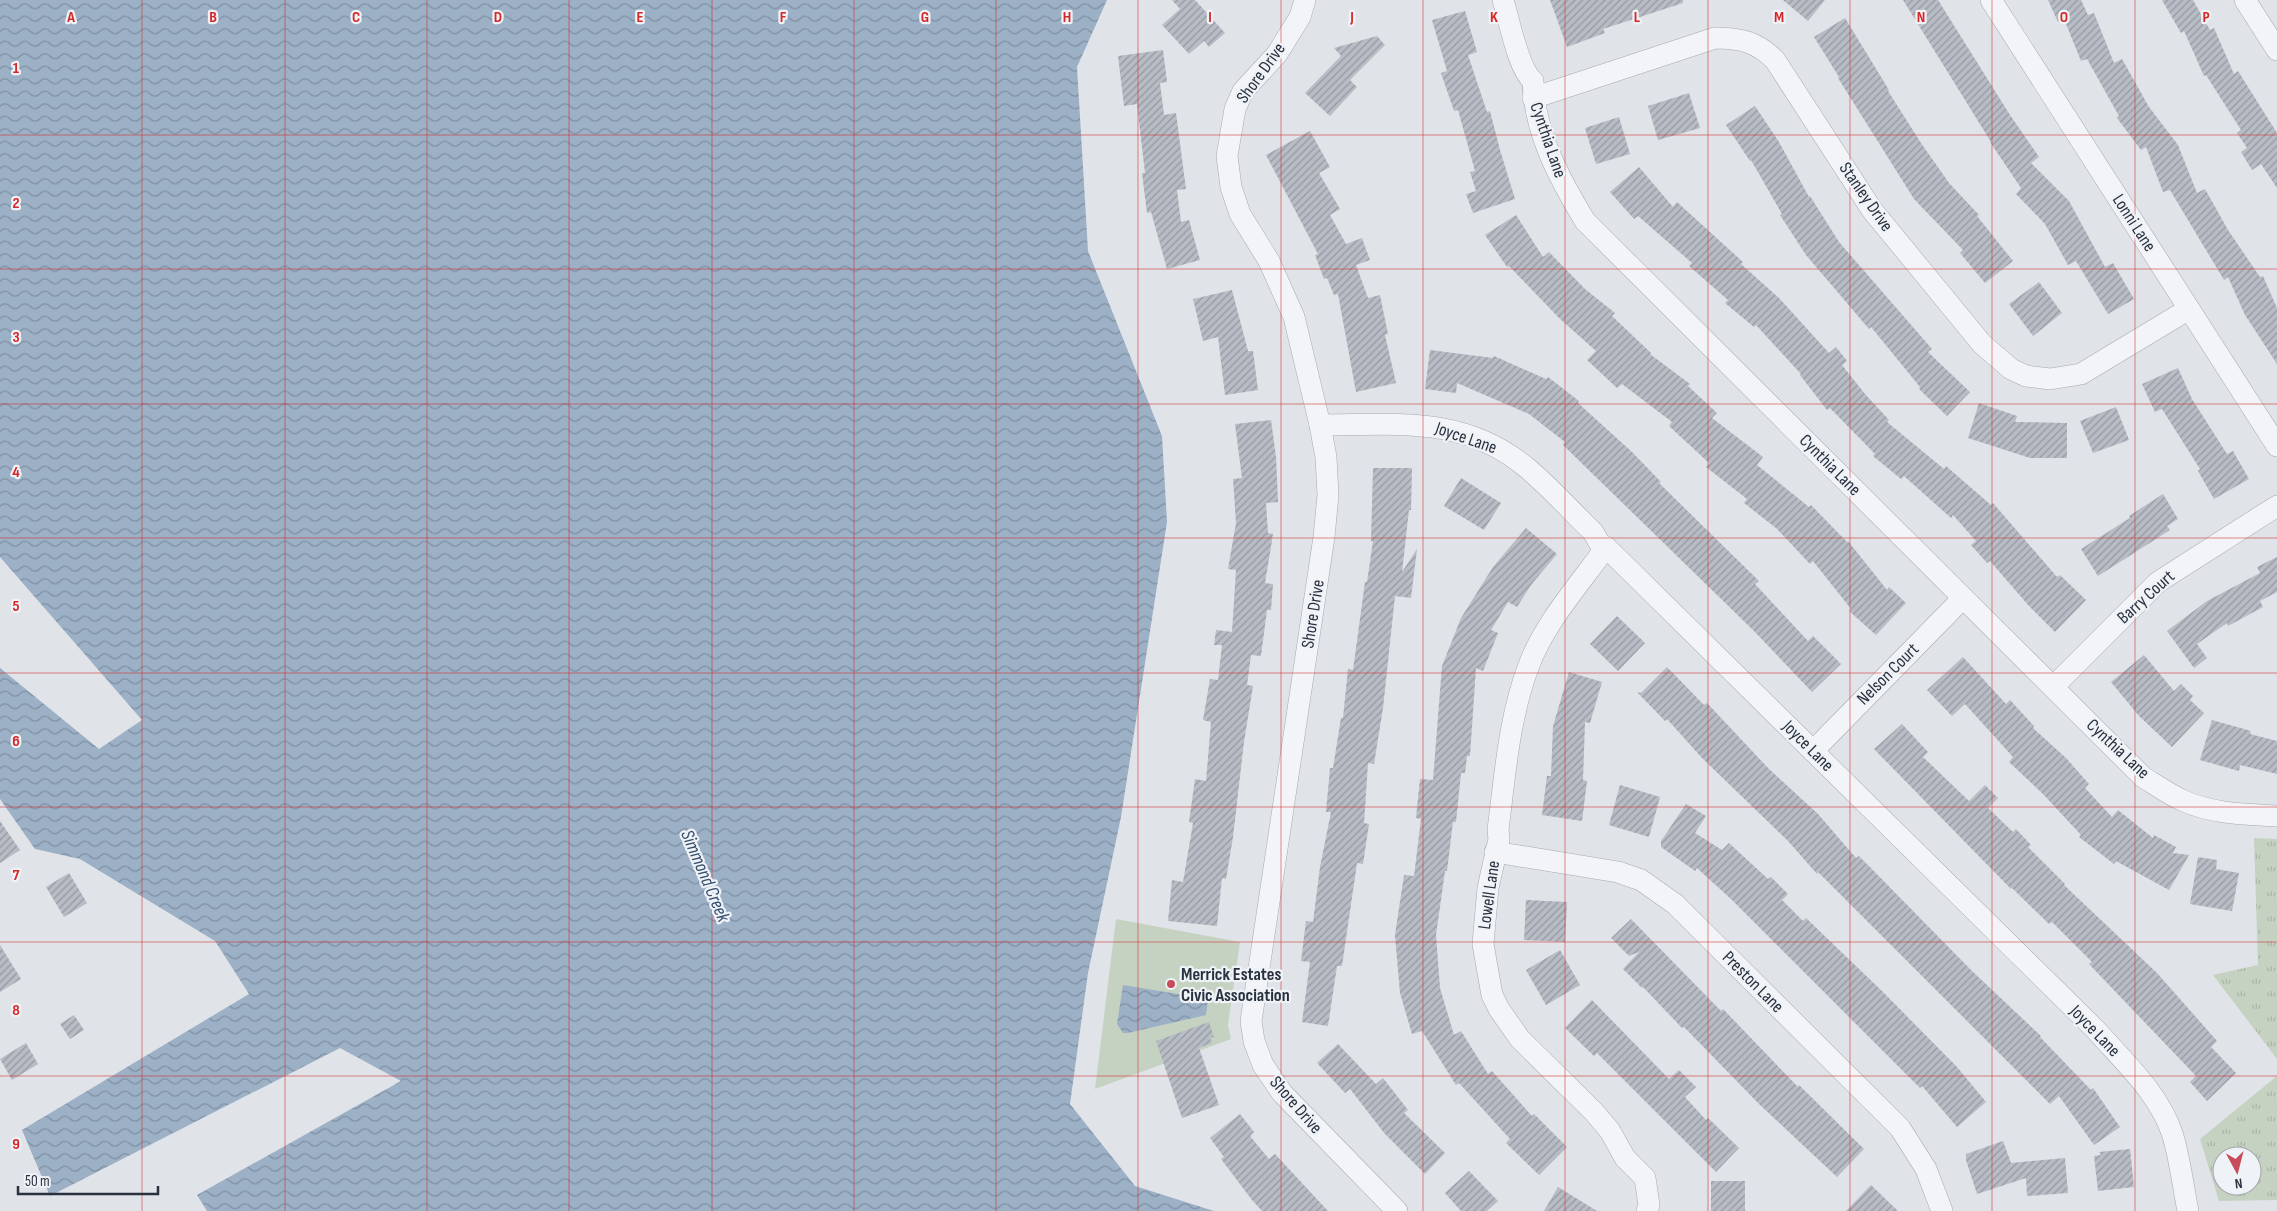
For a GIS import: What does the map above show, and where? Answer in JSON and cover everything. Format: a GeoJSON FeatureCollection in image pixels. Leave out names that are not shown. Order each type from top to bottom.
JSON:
{"type":"FeatureCollection","features":[{"type":"Feature","properties":{"kind":"street","name":"Shore Drive"},"geometry":{"type":"LineString","coordinates":[[1305,0],[1300,17],[1277,54],[1243,91],[1235,109],[1227,156],[1231,187],[1240,214],[1269,261],[1294,318],[1320,425],[1326,457],[1328,495],[1324,537],[1251,1021],[1254,1041],[1263,1064],[1282,1093],[1397,1211]]}},
{"type":"Feature","properties":{"kind":"street","name":"Cynthia Lane"},"geometry":{"type":"LineString","coordinates":[[1503,0],[1521,61],[1528,77],[1533,81],[1533,98],[1542,133],[1558,176],[1585,221],[2143,777],[2182,800],[2199,807],[2228,813],[2277,816]]}},
{"type":"Feature","properties":{"kind":"street","name":"Lonni Lane"},"geometry":{"type":"LineString","coordinates":[[1991,0],[2277,446]]}},
{"type":"Feature","properties":{"kind":"street"},"geometry":{"type":"LineString","coordinates":[[2245,0],[2277,50]]}},
{"type":"Feature","properties":{"kind":"street","name":"Stanley Drive"},"geometry":{"type":"LineString","coordinates":[[1533,98],[1715,38],[1732,38],[1746,41],[1764,49],[1775,60],[1872,210],[1982,344],[2011,369],[2026,376],[2050,379],[2080,374],[2189,308]]}},
{"type":"Feature","properties":{"kind":"street","name":"Joyce Lane"},"geometry":{"type":"LineString","coordinates":[[1320,425],[1426,424],[1448,428],[1481,439],[1502,449],[1527,468],[1593,532],[1600,544],[1606,547],[2096,1030],[2141,1080],[2163,1112],[2172,1135],[2188,1211]]}},
{"type":"Feature","properties":{"kind":"street","name":"Barry Court"},"geometry":{"type":"LineString","coordinates":[[2053,687],[2158,582],[2277,506]]}},
{"type":"Feature","properties":{"kind":"street","name":"Lowell Lane"},"geometry":{"type":"LineString","coordinates":[[1606,547],[1549,627],[1529,664],[1514,714],[1498,830],[1499,839],[1494,852],[1488,888],[1483,944],[1492,995],[1499,1009],[1520,1040],[1594,1112],[1610,1131],[1625,1158],[1645,1178],[1650,1205],[1647,1211]]}},
{"type":"Feature","properties":{"kind":"street","name":"Nelson Court"},"geometry":{"type":"LineString","coordinates":[[1813,751],[1963,598]]}},
{"type":"Feature","properties":{"kind":"street","name":"Preston Lane"},"geometry":{"type":"LineString","coordinates":[[1494,852],[1618,872],[1642,880],[1675,904],[1900,1128],[1926,1170],[1942,1211]]}},
{"type":"Feature","properties":{"kind":"green space"},"geometry":{"type":"Polygon","coordinates":[[[2254,838],[2277,839],[2277,1059],[2213,975],[2258,965],[2254,838]]]}},
{"type":"Feature","properties":{"kind":"green space","name":"Merrick Estates Civic Association"},"geometry":{"type":"Polygon","coordinates":[[[1116,919],[1240,942],[1228,1025],[1231,1039],[1095,1089],[1116,919]]]}},
{"type":"Feature","properties":{"kind":"green space"},"geometry":{"type":"Polygon","coordinates":[[[2277,1076],[2277,1200],[2219,1201],[2217,1196],[2262,1196],[2262,1146],[2212,1146],[2212,1178],[2200,1139],[2277,1076]]]}},
{"type":"Feature","properties":{"kind":"water","name":"Simmond Creek"},"geometry":{"type":"Polygon","coordinates":[[[0,0],[1107,0],[1077,67],[1088,251],[1162,436],[1167,522],[1121,817],[1088,973],[1070,1104],[1135,1186],[1214,1211],[207,1211],[197,1195],[401,1081],[340,1048],[50,1196],[22,1130],[249,994],[215,941],[80,859],[35,849],[0,799],[0,668],[99,749],[142,720],[0,557],[0,0]]]}},
{"type":"Feature","properties":{"kind":"water"},"geometry":{"type":"Polygon","coordinates":[[[1123,985],[1208,999],[1206,1015],[1123,1033],[1117,1024],[1123,985]]]}},
{"type":"Feature","properties":{"kind":"building"},"geometry":{"type":"Polygon","coordinates":[[[1172,0],[1195,0],[1225,33],[1209,47],[1204,41],[1189,54],[1162,25],[1180,9],[1172,0]]]}},
{"type":"Feature","properties":{"kind":"building"},"geometry":{"type":"Polygon","coordinates":[[[1550,0],[1683,0],[1683,3],[1603,29],[1605,33],[1567,47],[1550,0]]]}},
{"type":"Feature","properties":{"kind":"building"},"geometry":{"type":"Polygon","coordinates":[[[1783,0],[1825,0],[1808,21],[1783,0]]]}},
{"type":"Feature","properties":{"kind":"building"},"geometry":{"type":"Polygon","coordinates":[[[1903,0],[1938,0],[2010,115],[2039,157],[2031,163],[2069,201],[2105,267],[2113,263],[2134,299],[2108,314],[2076,261],[2068,265],[2045,224],[2016,194],[2021,188],[1990,142],[1903,0]]]}},
{"type":"Feature","properties":{"kind":"building"},"geometry":{"type":"Polygon","coordinates":[[[2048,0],[2081,0],[2088,15],[2094,13],[2114,63],[2122,59],[2149,107],[2178,145],[2197,193],[2205,189],[2228,230],[2260,277],[2263,276],[2277,308],[2277,364],[2245,315],[2228,277],[2224,280],[2170,190],[2163,192],[2146,147],[2141,150],[2117,118],[2119,116],[2087,59],[2081,61],[2064,19],[2058,22],[2048,0]]]}},
{"type":"Feature","properties":{"kind":"building"},"geometry":{"type":"Polygon","coordinates":[[[2162,0],[2193,0],[2210,30],[2214,28],[2234,74],[2238,71],[2277,133],[2277,188],[2261,164],[2252,170],[2241,152],[2247,148],[2237,133],[2241,130],[2206,75],[2204,76],[2184,31],[2181,33],[2162,0]]]}},
{"type":"Feature","properties":{"kind":"building"},"geometry":{"type":"Polygon","coordinates":[[[1465,11],[1477,52],[1468,55],[1487,112],[1490,111],[1515,199],[1473,213],[1466,194],[1476,191],[1470,172],[1475,171],[1458,110],[1454,111],[1441,73],[1447,71],[1432,20],[1465,11]]]}},
{"type":"Feature","properties":{"kind":"building"},"geometry":{"type":"Polygon","coordinates":[[[1845,18],[1921,143],[1949,183],[1979,215],[1977,216],[2013,261],[1985,283],[1960,253],[1963,250],[1914,199],[1814,37],[1845,18]]]}},
{"type":"Feature","properties":{"kind":"building"},"geometry":{"type":"Polygon","coordinates":[[[1377,36],[1385,45],[1350,80],[1357,87],[1330,116],[1305,93],[1341,56],[1334,48],[1377,36]]]}},
{"type":"Feature","properties":{"kind":"building"},"geometry":{"type":"Polygon","coordinates":[[[1163,50],[1167,82],[1160,83],[1164,115],[1176,113],[1186,189],[1177,190],[1181,222],[1189,220],[1200,260],[1167,269],[1151,212],[1147,213],[1142,173],[1145,173],[1137,104],[1124,106],[1118,56],[1163,50]]]}},
{"type":"Feature","properties":{"kind":"building"},"geometry":{"type":"Polygon","coordinates":[[[1689,93],[1700,128],[1658,140],[1648,106],[1689,93]]]}},
{"type":"Feature","properties":{"kind":"building"},"geometry":{"type":"Polygon","coordinates":[[[1755,106],[1779,142],[1809,197],[1839,242],[1932,349],[1928,352],[1970,392],[1947,416],[1919,389],[1920,387],[1871,327],[1869,329],[1806,255],[1780,215],[1782,214],[1751,160],[1726,125],[1755,106]]]}},
{"type":"Feature","properties":{"kind":"building"},"geometry":{"type":"Polygon","coordinates":[[[1619,117],[1630,154],[1596,164],[1585,128],[1619,117]]]}},
{"type":"Feature","properties":{"kind":"building"},"geometry":{"type":"Polygon","coordinates":[[[1310,131],[1330,167],[1319,173],[1340,209],[1330,215],[1346,244],[1362,238],[1370,260],[1356,265],[1368,298],[1380,295],[1388,334],[1385,335],[1396,383],[1356,392],[1338,294],[1334,295],[1327,278],[1324,279],[1315,255],[1318,254],[1266,155],[1310,131]]]}},
{"type":"Feature","properties":{"kind":"building"},"geometry":{"type":"Polygon","coordinates":[[[1639,167],[1673,207],[1677,202],[1743,262],[1741,264],[1779,298],[1829,353],[1836,347],[1847,361],[1842,365],[1889,420],[1887,422],[1944,469],[1946,466],[1991,505],[1993,503],[2057,577],[2060,575],[2086,600],[2055,632],[2029,606],[1990,561],[1987,563],[1971,545],[1976,541],[1953,515],[1951,518],[1904,476],[1901,479],[1873,456],[1875,454],[1830,408],[1827,410],[1801,374],[1756,325],[1754,327],[1725,303],[1728,300],[1689,266],[1692,263],[1638,216],[1634,219],[1610,192],[1639,167]]]}},
{"type":"Feature","properties":{"kind":"building"},"geometry":{"type":"Polygon","coordinates":[[[1516,215],[1543,257],[1549,252],[1585,289],[1615,313],[1612,316],[1650,354],[1690,384],[1688,386],[1717,413],[1712,418],[1763,457],[1757,465],[1809,507],[1811,505],[1848,541],[1887,590],[1889,587],[1906,603],[1876,635],[1849,611],[1851,609],[1813,561],[1810,564],[1776,528],[1744,503],[1747,499],[1706,467],[1709,463],[1669,426],[1672,422],[1622,384],[1617,388],[1587,360],[1596,351],[1559,318],[1509,266],[1507,267],[1485,235],[1516,215]]]}},
{"type":"Feature","properties":{"kind":"building"},"geometry":{"type":"Polygon","coordinates":[[[2039,282],[2062,313],[2033,336],[2009,304],[2039,282]]]}},
{"type":"Feature","properties":{"kind":"building"},"geometry":{"type":"Polygon","coordinates":[[[1232,290],[1248,351],[1253,351],[1258,390],[1225,395],[1218,337],[1203,341],[1193,299],[1232,290]]]}},
{"type":"Feature","properties":{"kind":"building"},"geometry":{"type":"Polygon","coordinates":[[[1430,350],[1493,358],[1494,356],[1546,379],[1548,377],[1579,401],[1578,403],[1632,452],[1661,482],[1659,483],[1759,581],[1755,584],[1808,641],[1813,636],[1841,664],[1812,692],[1753,630],[1563,445],[1565,442],[1529,414],[1457,383],[1456,393],[1425,389],[1430,350]]]}},
{"type":"Feature","properties":{"kind":"building"},"geometry":{"type":"Polygon","coordinates":[[[2178,368],[2192,399],[2227,454],[2233,451],[2249,479],[2214,499],[2198,471],[2200,469],[2162,409],[2155,412],[2142,384],[2178,368]]]}},
{"type":"Feature","properties":{"kind":"building"},"geometry":{"type":"Polygon","coordinates":[[[1979,403],[2017,416],[2015,422],[2067,423],[2067,458],[2030,458],[1968,438],[1979,403]]]}},
{"type":"Feature","properties":{"kind":"building"},"geometry":{"type":"Polygon","coordinates":[[[2116,407],[2129,440],[2093,453],[2080,421],[2116,407]]]}},
{"type":"Feature","properties":{"kind":"building"},"geometry":{"type":"Polygon","coordinates":[[[1271,420],[1276,457],[1278,502],[1266,503],[1268,533],[1273,534],[1265,583],[1273,584],[1271,610],[1267,610],[1261,656],[1251,655],[1247,685],[1253,686],[1244,742],[1233,837],[1226,879],[1222,878],[1217,926],[1168,921],[1172,880],[1183,882],[1193,823],[1189,822],[1195,779],[1206,781],[1211,722],[1203,720],[1210,679],[1218,680],[1222,645],[1214,645],[1216,630],[1232,632],[1236,570],[1228,569],[1236,523],[1233,479],[1242,478],[1235,424],[1271,420]]]}},
{"type":"Feature","properties":{"kind":"building"},"geometry":{"type":"Polygon","coordinates":[[[1373,468],[1412,468],[1411,510],[1409,510],[1402,572],[1417,549],[1411,598],[1395,596],[1383,708],[1374,764],[1368,763],[1364,823],[1369,824],[1363,864],[1357,863],[1342,966],[1337,966],[1328,1026],[1302,1022],[1310,962],[1301,961],[1306,921],[1313,922],[1320,867],[1331,812],[1326,812],[1330,768],[1333,768],[1341,718],[1343,718],[1348,669],[1353,670],[1365,582],[1367,582],[1373,541],[1371,541],[1373,468]]]}},
{"type":"Feature","properties":{"kind":"building"},"geometry":{"type":"Polygon","coordinates":[[[1461,478],[1501,503],[1484,530],[1444,506],[1461,478]]]}},
{"type":"Feature","properties":{"kind":"building"},"geometry":{"type":"Polygon","coordinates":[[[2163,494],[2178,519],[2167,526],[2170,530],[2098,576],[2081,549],[2130,518],[2129,516],[2163,494]]]}},
{"type":"Feature","properties":{"kind":"building"},"geometry":{"type":"Polygon","coordinates":[[[1526,528],[1557,554],[1531,585],[1517,607],[1508,602],[1491,630],[1498,633],[1483,671],[1476,668],[1470,756],[1467,756],[1465,773],[1461,773],[1456,822],[1453,822],[1436,935],[1440,988],[1454,1035],[1461,1031],[1488,1074],[1492,1071],[1532,1116],[1534,1114],[1567,1147],[1539,1175],[1506,1143],[1510,1139],[1459,1083],[1456,1085],[1422,1031],[1412,1034],[1400,993],[1395,935],[1404,875],[1414,876],[1421,819],[1416,818],[1420,779],[1433,780],[1442,666],[1461,618],[1493,567],[1526,528]]]}},
{"type":"Feature","properties":{"kind":"building"},"geometry":{"type":"Polygon","coordinates":[[[2277,557],[2277,592],[2260,601],[2263,607],[2228,626],[2227,623],[2197,644],[2207,658],[2194,668],[2167,631],[2207,601],[2260,573],[2257,567],[2277,557]]]}},
{"type":"Feature","properties":{"kind":"building"},"geometry":{"type":"Polygon","coordinates":[[[1617,616],[1645,643],[1618,671],[1590,644],[1617,616]]]}},
{"type":"Feature","properties":{"kind":"building"},"geometry":{"type":"Polygon","coordinates":[[[2144,655],[2174,691],[2181,684],[2193,696],[2190,700],[2204,713],[2172,747],[2139,716],[2111,682],[2144,655]]]}},
{"type":"Feature","properties":{"kind":"building"},"geometry":{"type":"Polygon","coordinates":[[[1963,657],[2006,704],[2010,700],[2034,726],[2033,728],[2066,758],[2089,784],[2085,788],[2112,817],[2118,810],[2153,838],[2154,835],[2176,847],[2173,853],[2189,855],[2169,890],[2116,861],[2114,864],[2079,837],[2081,835],[2043,794],[2009,762],[2013,757],[1965,704],[1952,716],[1927,690],[1963,657]]]}},
{"type":"Feature","properties":{"kind":"building"},"geometry":{"type":"Polygon","coordinates":[[[1667,667],[1704,705],[1707,703],[1769,769],[1818,814],[1856,858],[1859,856],[1972,971],[2041,1036],[2091,1090],[2093,1088],[2120,1127],[2094,1145],[2059,1096],[2050,1104],[1818,872],[1817,874],[1788,841],[1702,758],[1667,719],[1665,721],[1637,692],[1641,693],[1667,667]]]}},
{"type":"Feature","properties":{"kind":"building"},"geometry":{"type":"Polygon","coordinates":[[[1569,672],[1602,682],[1590,723],[1585,722],[1583,780],[1587,781],[1582,821],[1542,815],[1547,776],[1551,776],[1553,726],[1569,672]]]}},
{"type":"Feature","properties":{"kind":"building"},"geometry":{"type":"Polygon","coordinates":[[[2212,720],[2251,731],[2250,734],[2277,741],[2277,774],[2240,765],[2239,771],[2200,760],[2212,720]]]}},
{"type":"Feature","properties":{"kind":"building"},"geometry":{"type":"Polygon","coordinates":[[[1902,724],[1928,752],[1923,757],[1969,801],[1985,785],[1998,798],[1988,808],[2013,832],[2016,829],[2031,845],[2028,847],[2064,885],[2157,973],[2217,1041],[2211,1047],[2236,1073],[2207,1101],[2190,1082],[2196,1076],[2089,964],[2092,962],[2052,922],[2049,924],[2011,889],[1874,749],[1902,724]]]}},
{"type":"Feature","properties":{"kind":"building"},"geometry":{"type":"Polygon","coordinates":[[[1620,785],[1660,797],[1649,837],[1609,825],[1620,785]]]}},
{"type":"Feature","properties":{"kind":"building"},"geometry":{"type":"Polygon","coordinates":[[[1686,804],[1706,816],[1695,833],[1722,850],[1729,843],[1768,879],[1771,877],[1788,894],[1782,900],[1803,921],[1806,918],[1883,992],[1957,1067],[1986,1102],[1957,1127],[1922,1086],[1920,1088],[1732,900],[1697,868],[1695,871],[1661,847],[1661,841],[1686,804]]]}},
{"type":"Feature","properties":{"kind":"building"},"geometry":{"type":"Polygon","coordinates":[[[0,821],[20,850],[0,863],[0,821]]]}},
{"type":"Feature","properties":{"kind":"building"},"geometry":{"type":"Polygon","coordinates":[[[2198,857],[2217,860],[2216,869],[2239,873],[2232,911],[2190,904],[2198,857]]]}},
{"type":"Feature","properties":{"kind":"building"},"geometry":{"type":"Polygon","coordinates":[[[69,873],[87,903],[64,917],[46,887],[69,873]]]}},
{"type":"Feature","properties":{"kind":"building"},"geometry":{"type":"Polygon","coordinates":[[[1526,900],[1567,902],[1565,942],[1524,940],[1526,900]]]}},
{"type":"Feature","properties":{"kind":"building"},"geometry":{"type":"Polygon","coordinates":[[[1631,919],[1721,1011],[1723,1009],[1798,1087],[1799,1085],[1864,1149],[1837,1177],[1759,1104],[1684,1027],[1682,1028],[1623,969],[1639,952],[1629,956],[1611,938],[1631,919]]]}},
{"type":"Feature","properties":{"kind":"building"},"geometry":{"type":"Polygon","coordinates":[[[0,945],[21,979],[0,992],[0,945]]]}},
{"type":"Feature","properties":{"kind":"building"},"geometry":{"type":"Polygon","coordinates":[[[1560,950],[1580,985],[1546,1005],[1526,970],[1560,950]]]}},
{"type":"Feature","properties":{"kind":"building"},"geometry":{"type":"Polygon","coordinates":[[[1592,1000],[1669,1079],[1679,1070],[1696,1087],[1685,1097],[1706,1120],[1708,1118],[1739,1148],[1716,1172],[1597,1053],[1594,1056],[1565,1028],[1592,1000]]]}},
{"type":"Feature","properties":{"kind":"building"},"geometry":{"type":"Polygon","coordinates":[[[74,1015],[84,1030],[70,1039],[60,1024],[74,1015]]]}},
{"type":"Feature","properties":{"kind":"building"},"geometry":{"type":"Polygon","coordinates":[[[1209,1022],[1214,1037],[1210,1038],[1212,1043],[1199,1048],[1219,1105],[1182,1118],[1156,1041],[1209,1022]]]}},
{"type":"Feature","properties":{"kind":"building"},"geometry":{"type":"Polygon","coordinates":[[[26,1043],[38,1064],[12,1080],[0,1059],[26,1043]]]}},
{"type":"Feature","properties":{"kind":"building"},"geometry":{"type":"Polygon","coordinates":[[[1338,1044],[1376,1084],[1383,1078],[1408,1110],[1404,1113],[1445,1153],[1425,1174],[1385,1134],[1350,1089],[1345,1093],[1317,1063],[1338,1044]]]}},
{"type":"Feature","properties":{"kind":"building"},"geometry":{"type":"Polygon","coordinates":[[[1240,1114],[1254,1132],[1250,1136],[1269,1159],[1275,1154],[1328,1211],[1262,1211],[1252,1200],[1221,1159],[1224,1157],[1210,1138],[1240,1114]]]}},
{"type":"Feature","properties":{"kind":"building"},"geometry":{"type":"Polygon","coordinates":[[[2003,1141],[2011,1163],[2065,1158],[2068,1193],[2027,1196],[2026,1178],[1977,1194],[1966,1160],[1966,1154],[2003,1141]]]}},
{"type":"Feature","properties":{"kind":"building"},"geometry":{"type":"Polygon","coordinates":[[[2130,1149],[2134,1187],[2098,1191],[2094,1156],[2101,1155],[2099,1152],[2130,1149]]]}},
{"type":"Feature","properties":{"kind":"building"},"geometry":{"type":"Polygon","coordinates":[[[1469,1171],[1498,1201],[1487,1211],[1461,1211],[1445,1193],[1469,1171]]]}},
{"type":"Feature","properties":{"kind":"building"},"geometry":{"type":"Polygon","coordinates":[[[1711,1181],[1745,1181],[1745,1211],[1711,1211],[1711,1181]]]}},
{"type":"Feature","properties":{"kind":"building"},"geometry":{"type":"Polygon","coordinates":[[[1871,1185],[1898,1211],[1846,1211],[1871,1185]]]}},
{"type":"Feature","properties":{"kind":"building"},"geometry":{"type":"Polygon","coordinates":[[[1558,1187],[1597,1211],[1544,1211],[1558,1187]]]}},
{"type":"Feature","properties":{"kind":"place","name":"Merrick Estates Civic Association"},"geometry":{"type":"Point","coordinates":[1171,984]}}]}
